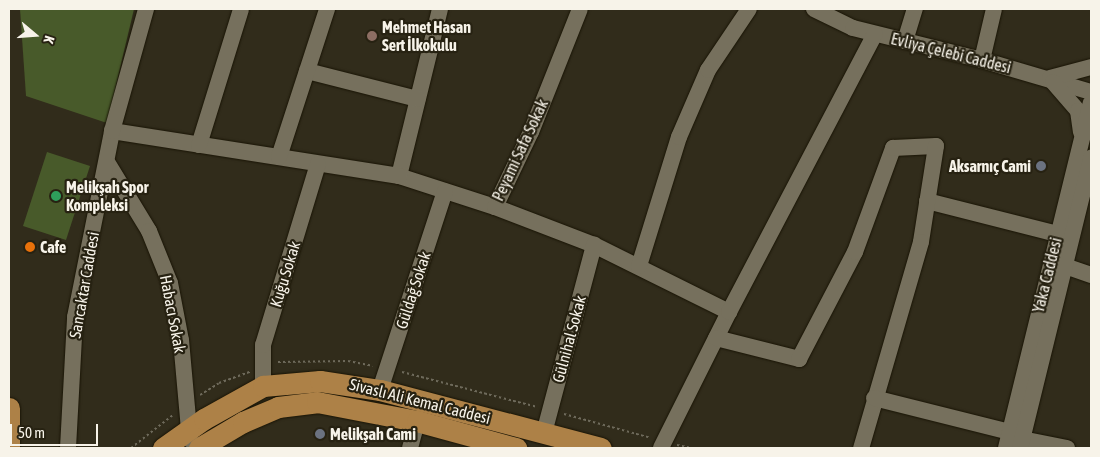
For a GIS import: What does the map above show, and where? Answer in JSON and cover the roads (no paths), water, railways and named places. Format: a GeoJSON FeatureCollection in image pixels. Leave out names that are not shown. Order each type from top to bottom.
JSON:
{"type":"FeatureCollection","features":[{"type":"Feature","properties":{"kind":"main road","name":"Sivaslı Ali Kemal Caddesi"},"geometry":{"type":"LineString","coordinates":[[163,448],[190,440],[263,386],[320,380],[380,390],[600,448]]}},
{"type":"Feature","properties":{"kind":"main road","name":"Sivaslı Ali Kemal Caddesi"},"geometry":{"type":"LineString","coordinates":[[199,448],[243,422],[278,407],[317,402],[418,421],[516,448]]}},
{"type":"Feature","properties":{"kind":"main road"},"geometry":{"type":"LineString","coordinates":[[9,408],[9,448]]}},
{"type":"Feature","properties":{"kind":"street","name":"Sancaktar Caddesi"},"geometry":{"type":"LineString","coordinates":[[68,448],[75,318],[112,131],[146,9]]}},
{"type":"Feature","properties":{"kind":"street"},"geometry":{"type":"LineString","coordinates":[[199,145],[241,9]]}},
{"type":"Feature","properties":{"kind":"street"},"geometry":{"type":"LineString","coordinates":[[279,157],[327,9]]}},
{"type":"Feature","properties":{"kind":"street"},"geometry":{"type":"LineString","coordinates":[[399,176],[440,9]]}},
{"type":"Feature","properties":{"kind":"street","name":"Peyami Safa Sokak"},"geometry":{"type":"LineString","coordinates":[[112,131],[399,176],[495,206],[531,132],[580,9]]}},
{"type":"Feature","properties":{"kind":"street"},"geometry":{"type":"LineString","coordinates":[[639,266],[679,137],[708,70],[749,9]]}},
{"type":"Feature","properties":{"kind":"street","name":"Evliya Çelebi Caddesi"},"geometry":{"type":"LineString","coordinates":[[814,9],[853,28],[1049,78],[1091,92]]}},
{"type":"Feature","properties":{"kind":"street"},"geometry":{"type":"LineString","coordinates":[[905,41],[915,9]]}},
{"type":"Feature","properties":{"kind":"street"},"geometry":{"type":"LineString","coordinates":[[982,60],[994,9]]}},
{"type":"Feature","properties":{"kind":"street"},"geometry":{"type":"LineString","coordinates":[[661,448],[729,312],[875,34]]}},
{"type":"Feature","properties":{"kind":"street"},"geometry":{"type":"LineString","coordinates":[[1049,78],[1091,67]]}},
{"type":"Feature","properties":{"kind":"street"},"geometry":{"type":"LineString","coordinates":[[307,71],[418,98]]}},
{"type":"Feature","properties":{"kind":"street"},"geometry":{"type":"LineString","coordinates":[[1049,78],[1063,90],[1078,112],[1082,139]]}},
{"type":"Feature","properties":{"kind":"street","name":"Yaka Caddesi"},"geometry":{"type":"LineString","coordinates":[[1014,442],[1057,234],[1091,103]]}},
{"type":"Feature","properties":{"kind":"street"},"geometry":{"type":"LineString","coordinates":[[716,338],[799,359],[855,252],[894,148],[936,146],[921,242],[874,398],[861,448]]}},
{"type":"Feature","properties":{"kind":"street","name":"Yaka Caddesi"},"geometry":{"type":"LineString","coordinates":[[1014,442],[1065,266],[1091,158]]}},
{"type":"Feature","properties":{"kind":"street","name":"Habacı Sokak"},"geometry":{"type":"LineString","coordinates":[[107,162],[149,231],[170,283],[181,340],[190,440]]}},
{"type":"Feature","properties":{"kind":"street","name":"Kuğu Sokak"},"geometry":{"type":"LineString","coordinates":[[263,386],[263,345],[318,164]]}},
{"type":"Feature","properties":{"kind":"street","name":"Güldağ Sokak"},"geometry":{"type":"LineString","coordinates":[[380,390],[445,191]]}},
{"type":"Feature","properties":{"kind":"street"},"geometry":{"type":"LineString","coordinates":[[927,201],[1057,234]]}},
{"type":"Feature","properties":{"kind":"street"},"geometry":{"type":"LineString","coordinates":[[495,206],[594,245],[729,312]]}},
{"type":"Feature","properties":{"kind":"street","name":"Gülnihal Sokak"},"geometry":{"type":"LineString","coordinates":[[544,433],[594,245]]}},
{"type":"Feature","properties":{"kind":"street"},"geometry":{"type":"LineString","coordinates":[[1065,266],[1091,275]]}},
{"type":"Feature","properties":{"kind":"street"},"geometry":{"type":"LineString","coordinates":[[874,398],[1014,442],[1067,448]]}},
{"type":"Feature","properties":{"kind":"street"},"geometry":{"type":"LineString","coordinates":[[410,448],[418,421]]}},
{"type":"Feature","properties":{"kind":"place","name":"Mehmet Hasan Sert İlkokulu"},"geometry":{"type":"Point","coordinates":[372,36]}},
{"type":"Feature","properties":{"kind":"place","name":"Aksarnıç Cami"},"geometry":{"type":"Point","coordinates":[1041,166]}},
{"type":"Feature","properties":{"kind":"place","name":"Melikşah Spor Kompleksi"},"geometry":{"type":"Point","coordinates":[56,196]}},
{"type":"Feature","properties":{"kind":"place","name":"Cafe"},"geometry":{"type":"Point","coordinates":[30,247]}},
{"type":"Feature","properties":{"kind":"place","name":"Melikşah Cami"},"geometry":{"type":"Point","coordinates":[320,434]}}]}
